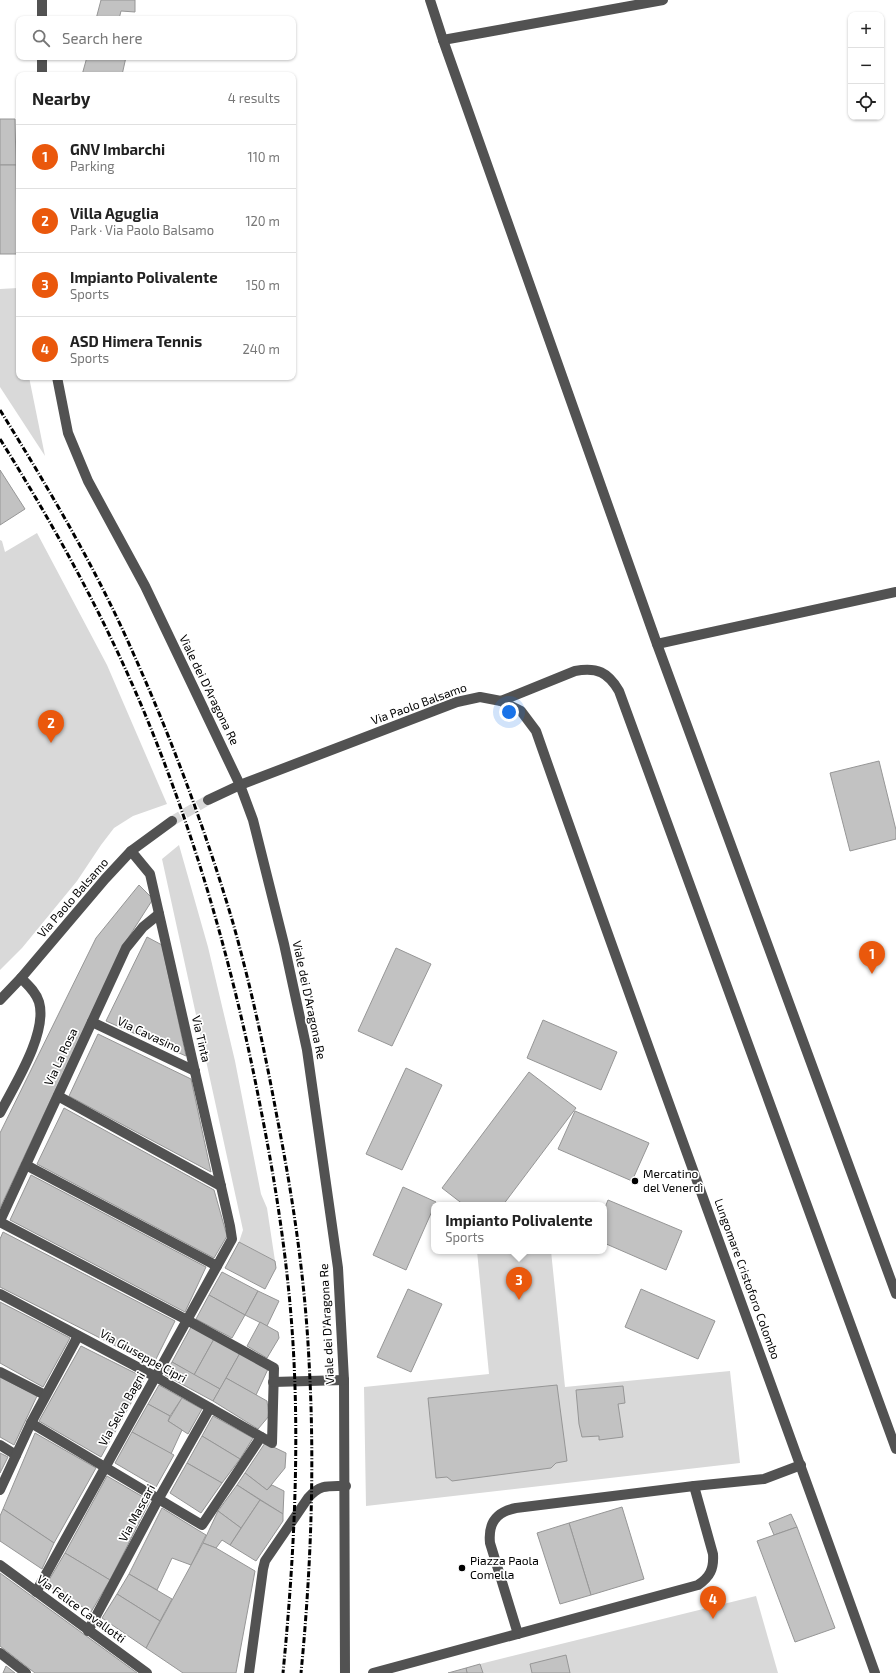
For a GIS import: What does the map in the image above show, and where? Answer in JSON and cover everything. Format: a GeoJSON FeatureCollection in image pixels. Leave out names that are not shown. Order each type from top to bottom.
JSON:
{"type":"FeatureCollection","features":[{"type":"Feature","properties":{"kind":"street"},"geometry":{"type":"LineString","coordinates":[[42,0],[42,16]]}},
{"type":"Feature","properties":{"kind":"street"},"geometry":{"type":"LineString","coordinates":[[430,0],[657,644],[896,1294]]}},
{"type":"Feature","properties":{"kind":"street"},"geometry":{"type":"LineString","coordinates":[[443,40],[663,0]]}},
{"type":"Feature","properties":{"kind":"street"},"geometry":{"type":"LineString","coordinates":[[42,60],[42,72]]}},
{"type":"Feature","properties":{"kind":"street","name":"Viale dei D'Aragona Re"},"geometry":{"type":"LineString","coordinates":[[59,380],[68,433],[88,481],[145,586],[240,785],[253,820],[284,944],[307,1050],[338,1268],[344,1380],[346,1486],[345,1673]]}},
{"type":"Feature","properties":{"kind":"street"},"geometry":{"type":"LineString","coordinates":[[657,644],[896,592]]}},
{"type":"Feature","properties":{"kind":"street"},"geometry":{"type":"LineString","coordinates":[[501,701],[575,671],[585,669],[596,670],[606,674],[614,682],[619,691],[896,1449]]}},
{"type":"Feature","properties":{"kind":"street","name":"Via Paolo Balsamo"},"geometry":{"type":"LineString","coordinates":[[208,800],[240,785],[457,702],[480,697],[501,701],[521,711],[536,731],[593,895]]}},
{"type":"Feature","properties":{"kind":"street","name":"Via Paolo Balsamo"},"geometry":{"type":"LineString","coordinates":[[0,1000],[21,978],[105,879],[132,851],[172,821]]}},
{"type":"Feature","properties":{"kind":"street","name":"Via Tinta"},"geometry":{"type":"LineString","coordinates":[[132,851],[150,874],[232,1239]]}},
{"type":"Feature","properties":{"kind":"street","name":"Lungomare Cristoforo Colombo"},"geometry":{"type":"LineString","coordinates":[[593,895],[801,1465],[875,1673]]}},
{"type":"Feature","properties":{"kind":"street","name":"Via La Rosa"},"geometry":{"type":"LineString","coordinates":[[0,1221],[126,948],[143,927],[159,914]]}},
{"type":"Feature","properties":{"kind":"street"},"geometry":{"type":"LineString","coordinates":[[0,1113],[36,1041],[40,1021],[40,1003],[33,990],[21,978]]}},
{"type":"Feature","properties":{"kind":"street","name":"Via Cavasino"},"geometry":{"type":"LineString","coordinates":[[92,1022],[195,1071]]}},
{"type":"Feature","properties":{"kind":"street"},"geometry":{"type":"LineString","coordinates":[[58,1096],[221,1186]]}},
{"type":"Feature","properties":{"kind":"street"},"geometry":{"type":"LineString","coordinates":[[26,1165],[217,1266]]}},
{"type":"Feature","properties":{"kind":"street"},"geometry":{"type":"LineString","coordinates":[[0,1221],[274,1368],[273,1382],[344,1380]]}},
{"type":"Feature","properties":{"kind":"street","name":"Via Selva Bagni"},"geometry":{"type":"LineString","coordinates":[[36,1592],[232,1239]]}},
{"type":"Feature","properties":{"kind":"street","name":"Via Giuseppe Cipri"},"geometry":{"type":"LineString","coordinates":[[0,1294],[156,1377],[272,1443],[273,1382]]}},
{"type":"Feature","properties":{"kind":"street"},"geometry":{"type":"LineString","coordinates":[[0,1490],[45,1395],[78,1336]]}},
{"type":"Feature","properties":{"kind":"street"},"geometry":{"type":"LineString","coordinates":[[0,1372],[45,1395]]}},
{"type":"Feature","properties":{"kind":"street","name":"Via Mascari"},"geometry":{"type":"LineString","coordinates":[[88,1631],[159,1498],[210,1408]]}},
{"type":"Feature","properties":{"kind":"street"},"geometry":{"type":"LineString","coordinates":[[31,1423],[202,1524],[261,1437]]}},
{"type":"Feature","properties":{"kind":"street"},"geometry":{"type":"LineString","coordinates":[[0,1446],[16,1454]]}},
{"type":"Feature","properties":{"kind":"street"},"geometry":{"type":"LineString","coordinates":[[518,1634],[490,1543],[489,1534],[491,1526],[501,1513],[516,1508],[764,1479],[801,1465]]}},
{"type":"Feature","properties":{"kind":"street"},"geometry":{"type":"LineString","coordinates":[[250,1673],[265,1562],[315,1490],[325,1486],[346,1486]]}},
{"type":"Feature","properties":{"kind":"street"},"geometry":{"type":"LineString","coordinates":[[373,1673],[693,1587],[706,1580],[712,1568],[713,1554],[694,1486]]}},
{"type":"Feature","properties":{"kind":"street","name":"Via Felice Cavallotti"},"geometry":{"type":"LineString","coordinates":[[0,1565],[147,1673]]}},
{"type":"Feature","properties":{"kind":"street"},"geometry":{"type":"LineString","coordinates":[[1,1658],[26,1673]]}},
{"type":"Feature","properties":{"kind":"shaded area"},"geometry":{"type":"Polygon","coordinates":[[[16,288],[16,380],[30,380],[45,456],[0,387],[0,289],[16,288]]]}},
{"type":"Feature","properties":{"kind":"shaded area"},"geometry":{"type":"Polygon","coordinates":[[[37,533],[107,665],[167,804],[133,816],[114,828],[77,881],[22,948],[0,970],[0,540],[2,541],[5,552],[37,533]]]}},
{"type":"Feature","properties":{"kind":"shaded area"},"geometry":{"type":"Polygon","coordinates":[[[179,845],[208,947],[235,1061],[261,1194],[267,1208],[275,1261],[239,1242],[243,1230],[162,859],[179,845]]]}},
{"type":"Feature","properties":{"kind":"shaded area"},"geometry":{"type":"Polygon","coordinates":[[[477,1254],[551,1254],[565,1387],[730,1371],[740,1463],[366,1506],[364,1387],[489,1374],[477,1254]]]}},
{"type":"Feature","properties":{"kind":"shaded area"},"geometry":{"type":"Polygon","coordinates":[[[756,1596],[778,1673],[483,1673],[480,1664],[756,1596]]]}},
{"type":"Feature","properties":{"kind":"building"},"geometry":{"type":"Polygon","coordinates":[[[101,0],[135,0],[135,12],[121,11],[120,16],[97,16],[101,0]]]}},
{"type":"Feature","properties":{"kind":"building"},"geometry":{"type":"Polygon","coordinates":[[[86,60],[125,60],[123,72],[83,72],[86,60]]]}},
{"type":"Feature","properties":{"kind":"building"},"geometry":{"type":"Polygon","coordinates":[[[0,119],[15,119],[16,165],[0,165],[0,119]]]}},
{"type":"Feature","properties":{"kind":"building"},"geometry":{"type":"Polygon","coordinates":[[[0,165],[16,165],[16,254],[0,254],[0,165]]]}},
{"type":"Feature","properties":{"kind":"building"},"geometry":{"type":"Polygon","coordinates":[[[0,470],[25,509],[0,525],[0,470]]]}},
{"type":"Feature","properties":{"kind":"building"},"geometry":{"type":"Polygon","coordinates":[[[879,761],[896,830],[896,839],[850,851],[830,773],[879,761]]]}},
{"type":"Feature","properties":{"kind":"building"},"geometry":{"type":"Polygon","coordinates":[[[139,885],[153,899],[123,946],[0,1208],[0,1133],[96,938],[139,885]]]}},
{"type":"Feature","properties":{"kind":"building"},"geometry":{"type":"Polygon","coordinates":[[[147,937],[162,945],[186,1056],[106,1021],[147,937]]]}},
{"type":"Feature","properties":{"kind":"building"},"geometry":{"type":"Polygon","coordinates":[[[396,948],[431,964],[392,1046],[358,1031],[396,948]]]}},
{"type":"Feature","properties":{"kind":"building"},"geometry":{"type":"Polygon","coordinates":[[[543,1020],[617,1052],[601,1090],[527,1058],[543,1020]]]}},
{"type":"Feature","properties":{"kind":"building"},"geometry":{"type":"Polygon","coordinates":[[[98,1034],[191,1079],[211,1172],[69,1096],[98,1034]]]}},
{"type":"Feature","properties":{"kind":"building"},"geometry":{"type":"Polygon","coordinates":[[[406,1068],[442,1085],[402,1170],[366,1154],[406,1068]]]}},
{"type":"Feature","properties":{"kind":"building"},"geometry":{"type":"Polygon","coordinates":[[[529,1072],[576,1108],[505,1202],[460,1202],[442,1188],[529,1072]]]}},
{"type":"Feature","properties":{"kind":"building"},"geometry":{"type":"Polygon","coordinates":[[[64,1108],[214,1190],[227,1236],[214,1258],[37,1164],[64,1108]]]}},
{"type":"Feature","properties":{"kind":"building"},"geometry":{"type":"Polygon","coordinates":[[[575,1111],[649,1143],[632,1181],[558,1149],[575,1111]]]}},
{"type":"Feature","properties":{"kind":"building"},"geometry":{"type":"Polygon","coordinates":[[[31,1175],[206,1267],[185,1312],[10,1220],[31,1175]]]}},
{"type":"Feature","properties":{"kind":"building"},"geometry":{"type":"Polygon","coordinates":[[[403,1187],[436,1202],[431,1202],[431,1213],[406,1270],[373,1255],[403,1187]]]}},
{"type":"Feature","properties":{"kind":"building"},"geometry":{"type":"Polygon","coordinates":[[[608,1200],[682,1231],[666,1270],[607,1244],[608,1200]]]}},
{"type":"Feature","properties":{"kind":"building"},"geometry":{"type":"Polygon","coordinates":[[[3,1232],[175,1321],[153,1365],[0,1287],[0,1239],[3,1232]]]}},
{"type":"Feature","properties":{"kind":"building"},"geometry":{"type":"Polygon","coordinates":[[[239,1242],[275,1261],[276,1268],[265,1289],[225,1268],[239,1242]]]}},
{"type":"Feature","properties":{"kind":"building"},"geometry":{"type":"Polygon","coordinates":[[[222,1272],[258,1291],[245,1315],[209,1295],[222,1272]]]}},
{"type":"Feature","properties":{"kind":"building"},"geometry":{"type":"Polygon","coordinates":[[[408,1289],[442,1304],[411,1372],[377,1357],[408,1289]]]}},
{"type":"Feature","properties":{"kind":"building"},"geometry":{"type":"Polygon","coordinates":[[[641,1289],[715,1321],[698,1359],[625,1327],[641,1289]]]}},
{"type":"Feature","properties":{"kind":"building"},"geometry":{"type":"Polygon","coordinates":[[[258,1291],[279,1301],[267,1326],[245,1315],[258,1291]]]}},
{"type":"Feature","properties":{"kind":"building"},"geometry":{"type":"Polygon","coordinates":[[[209,1295],[245,1315],[232,1338],[196,1319],[209,1295]]]}},
{"type":"Feature","properties":{"kind":"building"},"geometry":{"type":"Polygon","coordinates":[[[0,1302],[70,1338],[43,1387],[0,1363],[0,1302]]]}},
{"type":"Feature","properties":{"kind":"building"},"geometry":{"type":"Polygon","coordinates":[[[260,1322],[278,1332],[279,1338],[267,1358],[247,1346],[260,1322]]]}},
{"type":"Feature","properties":{"kind":"building"},"geometry":{"type":"Polygon","coordinates":[[[191,1327],[214,1339],[194,1375],[172,1362],[191,1327]]]}},
{"type":"Feature","properties":{"kind":"building"},"geometry":{"type":"Polygon","coordinates":[[[214,1339],[240,1353],[220,1389],[194,1375],[214,1339]]]}},
{"type":"Feature","properties":{"kind":"building"},"geometry":{"type":"Polygon","coordinates":[[[81,1346],[145,1378],[101,1457],[39,1421],[81,1346]]]}},
{"type":"Feature","properties":{"kind":"building"},"geometry":{"type":"Polygon","coordinates":[[[240,1353],[268,1369],[256,1395],[226,1378],[240,1353]]]}},
{"type":"Feature","properties":{"kind":"building"},"geometry":{"type":"Polygon","coordinates":[[[172,1362],[220,1389],[213,1401],[165,1375],[172,1362]]]}},
{"type":"Feature","properties":{"kind":"building"},"geometry":{"type":"Polygon","coordinates":[[[0,1377],[37,1396],[14,1445],[0,1437],[0,1377]]]}},
{"type":"Feature","properties":{"kind":"building"},"geometry":{"type":"Polygon","coordinates":[[[226,1378],[267,1401],[269,1416],[258,1429],[213,1401],[226,1378]]]}},
{"type":"Feature","properties":{"kind":"building"},"geometry":{"type":"Polygon","coordinates":[[[159,1385],[182,1398],[170,1416],[148,1404],[159,1385]]]}},
{"type":"Feature","properties":{"kind":"building"},"geometry":{"type":"Polygon","coordinates":[[[557,1385],[567,1461],[556,1463],[551,1468],[452,1481],[447,1477],[436,1478],[428,1398],[557,1385]]]}},
{"type":"Feature","properties":{"kind":"building"},"geometry":{"type":"Polygon","coordinates":[[[623,1386],[625,1403],[618,1404],[623,1437],[599,1440],[599,1436],[582,1437],[579,1424],[576,1390],[623,1386]]]}},
{"type":"Feature","properties":{"kind":"building"},"geometry":{"type":"Polygon","coordinates":[[[182,1398],[202,1409],[188,1434],[168,1421],[182,1398]]]}},
{"type":"Feature","properties":{"kind":"building"},"geometry":{"type":"Polygon","coordinates":[[[148,1404],[170,1416],[168,1421],[182,1430],[171,1454],[132,1432],[148,1404]]]}},
{"type":"Feature","properties":{"kind":"building"},"geometry":{"type":"Polygon","coordinates":[[[213,1416],[253,1438],[240,1459],[202,1436],[213,1416]]]}},
{"type":"Feature","properties":{"kind":"building"},"geometry":{"type":"Polygon","coordinates":[[[132,1432],[174,1455],[156,1487],[115,1463],[132,1432]]]}},
{"type":"Feature","properties":{"kind":"building"},"geometry":{"type":"Polygon","coordinates":[[[35,1433],[96,1468],[54,1543],[3,1509],[35,1433]]]}},
{"type":"Feature","properties":{"kind":"building"},"geometry":{"type":"Polygon","coordinates":[[[202,1436],[240,1459],[222,1483],[187,1463],[202,1436]]]}},
{"type":"Feature","properties":{"kind":"building"},"geometry":{"type":"Polygon","coordinates":[[[265,1443],[286,1453],[285,1468],[267,1490],[245,1473],[265,1443]]]}},
{"type":"Feature","properties":{"kind":"building"},"geometry":{"type":"Polygon","coordinates":[[[0,1453],[8,1457],[0,1473],[0,1453]]]}},
{"type":"Feature","properties":{"kind":"building"},"geometry":{"type":"Polygon","coordinates":[[[187,1463],[222,1483],[201,1513],[170,1493],[187,1463]]]}},
{"type":"Feature","properties":{"kind":"building"},"geometry":{"type":"Polygon","coordinates":[[[245,1473],[267,1490],[272,1485],[284,1491],[283,1514],[237,1485],[245,1473]]]}},
{"type":"Feature","properties":{"kind":"building"},"geometry":{"type":"Polygon","coordinates":[[[107,1476],[150,1501],[110,1580],[65,1553],[107,1476]]]}},
{"type":"Feature","properties":{"kind":"building"},"geometry":{"type":"Polygon","coordinates":[[[237,1485],[260,1500],[241,1528],[218,1511],[237,1485]]]}},
{"type":"Feature","properties":{"kind":"building"},"geometry":{"type":"Polygon","coordinates":[[[260,1500],[283,1514],[283,1521],[256,1561],[230,1545],[260,1500]]]}},
{"type":"Feature","properties":{"kind":"building"},"geometry":{"type":"Polygon","coordinates":[[[622,1507],[644,1579],[591,1595],[569,1523],[622,1507]]]}},
{"type":"Feature","properties":{"kind":"building"},"geometry":{"type":"Polygon","coordinates":[[[162,1508],[206,1535],[191,1565],[172,1558],[157,1590],[129,1574],[162,1508]]]}},
{"type":"Feature","properties":{"kind":"building"},"geometry":{"type":"Polygon","coordinates":[[[3,1509],[54,1543],[42,1569],[0,1541],[0,1516],[3,1509]]]}},
{"type":"Feature","properties":{"kind":"building"},"geometry":{"type":"Polygon","coordinates":[[[218,1511],[241,1528],[230,1545],[222,1540],[216,1548],[203,1543],[218,1511]]]}},
{"type":"Feature","properties":{"kind":"building"},"geometry":{"type":"Polygon","coordinates":[[[791,1514],[797,1527],[774,1535],[769,1523],[791,1514]]]}},
{"type":"Feature","properties":{"kind":"building"},"geometry":{"type":"Polygon","coordinates":[[[569,1523],[591,1595],[560,1604],[537,1533],[569,1523]]]}},
{"type":"Feature","properties":{"kind":"building"},"geometry":{"type":"Polygon","coordinates":[[[797,1527],[835,1628],[795,1642],[757,1541],[797,1527]]]}},
{"type":"Feature","properties":{"kind":"building"},"geometry":{"type":"Polygon","coordinates":[[[203,1543],[216,1548],[255,1571],[236,1673],[183,1673],[146,1648],[203,1543]]]}},
{"type":"Feature","properties":{"kind":"building"},"geometry":{"type":"Polygon","coordinates":[[[65,1553],[110,1580],[91,1612],[46,1585],[65,1553]]]}},
{"type":"Feature","properties":{"kind":"building"},"geometry":{"type":"Polygon","coordinates":[[[0,1573],[137,1673],[35,1673],[0,1646],[0,1573]]]}},
{"type":"Feature","properties":{"kind":"building"},"geometry":{"type":"Polygon","coordinates":[[[129,1574],[172,1599],[160,1621],[117,1594],[129,1574]]]}},
{"type":"Feature","properties":{"kind":"building"},"geometry":{"type":"Polygon","coordinates":[[[117,1594],[160,1621],[146,1648],[102,1618],[117,1594]]]}},
{"type":"Feature","properties":{"kind":"building"},"geometry":{"type":"Polygon","coordinates":[[[566,1655],[570,1673],[532,1673],[530,1664],[566,1655]]]}},
{"type":"Feature","properties":{"kind":"building"},"geometry":{"type":"Polygon","coordinates":[[[480,1664],[483,1673],[467,1673],[466,1668],[480,1664]]]}},
{"type":"Feature","properties":{"kind":"building"},"geometry":{"type":"Polygon","coordinates":[[[6,1666],[15,1673],[3,1673],[6,1666]]]}},
{"type":"Feature","properties":{"kind":"building"},"geometry":{"type":"Polygon","coordinates":[[[466,1668],[467,1673],[448,1673],[466,1668]]]}},
{"type":"Feature","properties":{"kind":"tunnel"},"geometry":{"type":"LineString","coordinates":[[172,821],[208,800]]}},
{"type":"Feature","properties":{"kind":"railway"},"geometry":{"type":"LineString","coordinates":[[0,410],[72,530],[120,623],[162,721],[212,855],[240,947],[252,995],[283,1147],[298,1239],[305,1300],[311,1400],[312,1478],[310,1556],[301,1673]]}},
{"type":"Feature","properties":{"kind":"railway"},"geometry":{"type":"LineString","coordinates":[[0,439],[60,539],[96,608],[130,678],[145,714],[181,809],[212,906],[226,956],[250,1055],[272,1169],[282,1233],[294,1362],[296,1440],[294,1518],[290,1595],[283,1673]]}},
{"type":"Feature","properties":{"kind":"place","name":"Villa Aguglia"},"geometry":{"type":"Point","coordinates":[51,743]}},
{"type":"Feature","properties":{"kind":"place","name":"GNV Imbarchi"},"geometry":{"type":"Point","coordinates":[872,974]}},
{"type":"Feature","properties":{"kind":"place","name":"Mercatino del Venerdì"},"geometry":{"type":"Point","coordinates":[635,1181]}},
{"type":"Feature","properties":{"kind":"place","name":"Impianto Polivalente"},"geometry":{"type":"Point","coordinates":[519,1300]}},
{"type":"Feature","properties":{"kind":"place","name":"Piazza Paola Comella"},"geometry":{"type":"Point","coordinates":[462,1568]}},
{"type":"Feature","properties":{"kind":"place","name":"ASD Himera Tennis"},"geometry":{"type":"Point","coordinates":[713,1619]}}]}
